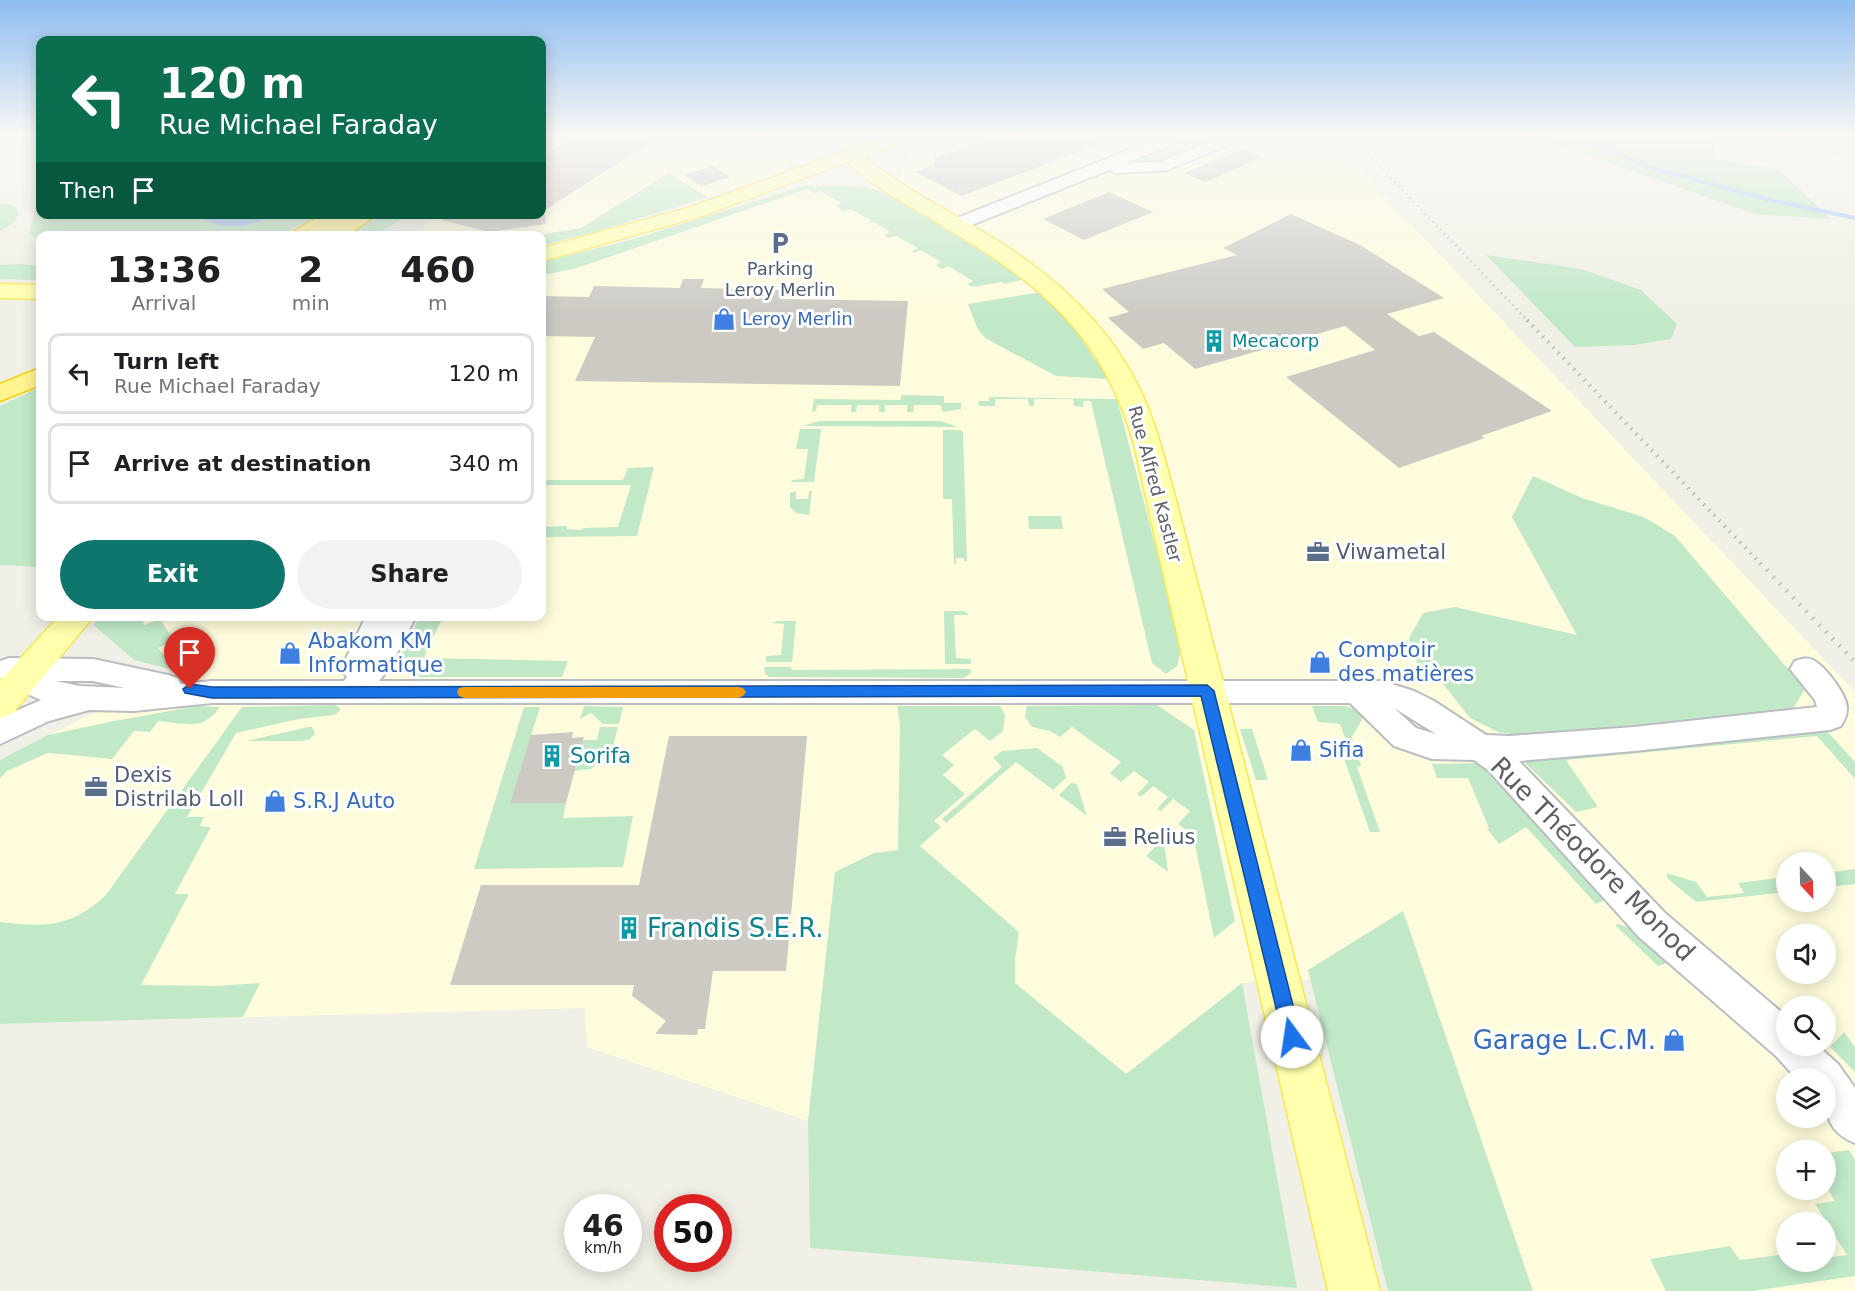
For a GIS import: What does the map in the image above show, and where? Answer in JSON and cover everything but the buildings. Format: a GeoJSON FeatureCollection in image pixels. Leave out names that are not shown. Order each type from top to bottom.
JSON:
{"type":"FeatureCollection","features":[{"type":"Feature","properties":{"kind":"highway"},"geometry":{"type":"LineString","coordinates":[[309,231],[330,219]]}},
{"type":"Feature","properties":{"kind":"highway"},"geometry":{"type":"LineString","coordinates":[[339,231],[359,219]]}},
{"type":"Feature","properties":{"kind":"highway"},"geometry":{"type":"LineString","coordinates":[[0,378],[36,362]]}},
{"type":"Feature","properties":{"kind":"highway"},"geometry":{"type":"LineString","coordinates":[[0,393],[36,378]]}},
{"type":"Feature","properties":{"kind":"main road"},"geometry":{"type":"LineString","coordinates":[[546,254],[695,212],[748,194]]}},
{"type":"Feature","properties":{"kind":"main road","name":"Rue Alfred Kastler"},"geometry":{"type":"LineString","coordinates":[[906,194],[958,224],[1024,267],[1057,294],[1088,327],[1117,369],[1144,430],[1354,1291]]}},
{"type":"Feature","properties":{"kind":"main road"},"geometry":{"type":"LineString","coordinates":[[0,291],[36,292]]}},
{"type":"Feature","properties":{"kind":"main road"},"geometry":{"type":"LineString","coordinates":[[12,680],[65,623]]}},
{"type":"Feature","properties":{"kind":"street"},"geometry":{"type":"LineString","coordinates":[[958,224],[1033,194]]}},
{"type":"Feature","properties":{"kind":"street"},"geometry":{"type":"LineString","coordinates":[[352,692],[359,660],[378,621]]}},
{"type":"Feature","properties":{"kind":"street"},"geometry":{"type":"LineString","coordinates":[[352,692],[380,659],[399,621]]}},
{"type":"Feature","properties":{"kind":"street"},"geometry":{"type":"LineString","coordinates":[[65,623],[62,649],[66,654],[93,670],[168,686],[212,692]]}},
{"type":"Feature","properties":{"kind":"street"},"geometry":{"type":"LineString","coordinates":[[0,732],[42,711],[87,700],[212,692],[1356,691],[1398,731],[1412,741],[1432,746],[1509,748],[1634,739],[1830,718],[1834,712],[1833,704],[1805,669]]}},
{"type":"Feature","properties":{"kind":"street"},"geometry":{"type":"LineString","coordinates":[[12,680],[93,670]]}},
{"type":"Feature","properties":{"kind":"street"},"geometry":{"type":"LineString","coordinates":[[12,680],[58,695],[87,700]]}},
{"type":"Feature","properties":{"kind":"street","name":"Rue Théodore Monod"},"geometry":{"type":"LineString","coordinates":[[1482,747],[1499,761],[1652,925],[1776,1032]]}},
{"type":"Feature","properties":{"kind":"street"},"geometry":{"type":"LineString","coordinates":[[1801,1056],[1813,1068]]}},
{"type":"Feature","properties":{"kind":"street"},"geometry":{"type":"LineString","coordinates":[[1836,1096],[1855,1123]]}},
{"type":"Feature","properties":{"kind":"shaded area"},"geometry":{"type":"Polygon","coordinates":[[[546,194],[634,194],[581,228],[546,234],[546,231],[421,231],[430,219],[546,219],[546,194]]]}},
{"type":"Feature","properties":{"kind":"shaded area"},"geometry":{"type":"Polygon","coordinates":[[[774,194],[1383,194],[1855,692],[1855,1291],[1388,1291],[1311,979],[1242,983],[1127,1074],[1015,983],[835,872],[808,1121],[587,1047],[585,1008],[0,1024],[0,760],[177,671],[158,648],[173,639],[161,621],[546,621],[546,261],[628,240],[774,194]],[[998,300],[968,304],[1037,365],[1056,376],[998,300]],[[1090,399],[1152,663],[1166,674],[1090,399]],[[1533,476],[1512,517],[1577,636],[1455,607],[1417,663],[1440,680],[1470,718],[1526,736],[1793,709],[1804,689],[1582,498],[1533,476]]]}},
{"type":"Feature","properties":{"kind":"shaded area"},"geometry":{"type":"Polygon","coordinates":[[[142,621],[157,621],[144,626],[142,621]]]}},
{"type":"Feature","properties":{"kind":"green space"},"geometry":{"type":"Polygon","coordinates":[[[635,194],[703,194],[707,197],[602,230],[546,244],[546,234],[581,228],[635,194]]]}},
{"type":"Feature","properties":{"kind":"green space"},"geometry":{"type":"Polygon","coordinates":[[[777,194],[792,194],[574,269],[546,274],[546,261],[630,240],[777,194]]]}},
{"type":"Feature","properties":{"kind":"green space"},"geometry":{"type":"Polygon","coordinates":[[[826,194],[892,196],[952,228],[1025,279],[1004,284],[1002,282],[972,287],[967,284],[973,281],[948,266],[942,269],[936,265],[941,262],[921,250],[914,253],[912,251],[918,248],[896,236],[889,238],[884,235],[890,232],[874,222],[867,225],[872,221],[851,209],[844,211],[836,206],[841,203],[826,194]]]}},
{"type":"Feature","properties":{"kind":"green space"},"geometry":{"type":"Polygon","coordinates":[[[1698,194],[1805,194],[1831,219],[1755,214],[1698,194]]]}},
{"type":"Feature","properties":{"kind":"green space"},"geometry":{"type":"Polygon","coordinates":[[[6,203],[17,208],[19,214],[14,222],[0,231],[0,204],[6,203]]]}},
{"type":"Feature","properties":{"kind":"green space"},"geometry":{"type":"Polygon","coordinates":[[[36,207],[36,219],[202,219],[222,226],[244,226],[268,219],[312,219],[288,231],[36,231],[36,237],[29,234],[36,207]]]}},
{"type":"Feature","properties":{"kind":"green space"},"geometry":{"type":"Polygon","coordinates":[[[376,219],[402,219],[382,231],[353,231],[376,219]]]}},
{"type":"Feature","properties":{"kind":"green space"},"geometry":{"type":"Polygon","coordinates":[[[1486,255],[1582,269],[1641,290],[1677,324],[1671,339],[1635,345],[1575,347],[1486,255]]]}},
{"type":"Feature","properties":{"kind":"green space"},"geometry":{"type":"Polygon","coordinates":[[[0,265],[36,266],[36,280],[0,279],[0,265]]]}},
{"type":"Feature","properties":{"kind":"green space"},"geometry":{"type":"Polygon","coordinates":[[[1041,292],[1073,326],[1108,379],[1056,376],[985,338],[977,328],[968,304],[1041,292]]]}},
{"type":"Feature","properties":{"kind":"green space"},"geometry":{"type":"Polygon","coordinates":[[[36,389],[36,567],[0,565],[0,406],[36,389]]]}},
{"type":"Feature","properties":{"kind":"green space"},"geometry":{"type":"Polygon","coordinates":[[[901,395],[944,396],[944,403],[961,403],[961,409],[942,412],[941,405],[914,405],[913,412],[907,412],[907,405],[885,405],[885,412],[879,412],[879,405],[857,405],[856,412],[851,412],[851,405],[817,405],[816,411],[812,412],[814,399],[901,400],[901,395]]]}},
{"type":"Feature","properties":{"kind":"green space"},"geometry":{"type":"Polygon","coordinates":[[[989,397],[1117,399],[1182,648],[1177,666],[1166,674],[1152,663],[1091,401],[1083,401],[1084,407],[1074,406],[1073,399],[1034,399],[1034,406],[1029,406],[1028,399],[995,399],[995,406],[979,406],[978,401],[989,401],[989,397]]]}},
{"type":"Feature","properties":{"kind":"green space"},"geometry":{"type":"Polygon","coordinates":[[[819,421],[941,421],[958,427],[803,426],[819,421]]]}},
{"type":"Feature","properties":{"kind":"green space"},"geometry":{"type":"Polygon","coordinates":[[[800,429],[821,429],[814,482],[791,482],[804,479],[808,449],[796,449],[800,429]]]}},
{"type":"Feature","properties":{"kind":"green space"},"geometry":{"type":"Polygon","coordinates":[[[943,430],[961,430],[963,433],[967,561],[964,561],[964,558],[956,558],[956,564],[954,564],[952,499],[943,499],[943,430]]]}},
{"type":"Feature","properties":{"kind":"green space"},"geometry":{"type":"Polygon","coordinates":[[[654,467],[637,536],[546,537],[546,527],[567,526],[567,529],[582,530],[583,528],[618,527],[631,485],[546,485],[546,480],[623,480],[628,468],[654,467]]]}},
{"type":"Feature","properties":{"kind":"green space"},"geometry":{"type":"Polygon","coordinates":[[[1533,476],[1582,498],[1644,517],[1675,536],[1805,689],[1793,709],[1526,736],[1498,732],[1470,718],[1440,680],[1417,663],[1409,638],[1423,613],[1455,607],[1577,635],[1512,517],[1533,476]]]}},
{"type":"Feature","properties":{"kind":"green space"},"geometry":{"type":"Polygon","coordinates":[[[796,491],[796,499],[808,499],[809,491],[812,491],[809,515],[796,513],[790,507],[790,493],[796,491]]]}},
{"type":"Feature","properties":{"kind":"green space"},"geometry":{"type":"Polygon","coordinates":[[[1028,516],[1061,516],[1063,529],[1029,529],[1028,516]]]}},
{"type":"Feature","properties":{"kind":"green space"},"geometry":{"type":"Polygon","coordinates":[[[944,611],[964,611],[969,615],[954,615],[956,658],[971,659],[971,664],[945,664],[944,611]]]}},
{"type":"Feature","properties":{"kind":"green space"},"geometry":{"type":"Polygon","coordinates":[[[96,621],[142,621],[144,625],[161,621],[173,640],[158,648],[177,671],[134,660],[94,625],[96,621]]]}},
{"type":"Feature","properties":{"kind":"green space"},"geometry":{"type":"Polygon","coordinates":[[[417,621],[441,621],[432,640],[428,641],[425,647],[428,647],[424,658],[568,661],[562,677],[420,677],[401,656],[417,621]]]}},
{"type":"Feature","properties":{"kind":"green space"},"geometry":{"type":"Polygon","coordinates":[[[796,621],[792,662],[766,662],[766,656],[781,655],[784,624],[771,623],[796,621]]]}},
{"type":"Feature","properties":{"kind":"green space"},"geometry":{"type":"Polygon","coordinates":[[[193,663],[204,665],[197,676],[177,671],[193,663]]]}},
{"type":"Feature","properties":{"kind":"green space"},"geometry":{"type":"Polygon","coordinates":[[[764,667],[791,667],[792,670],[971,669],[971,673],[964,678],[769,677],[765,674],[764,667]]]}},
{"type":"Feature","properties":{"kind":"green space"},"geometry":{"type":"Polygon","coordinates":[[[335,705],[340,710],[335,715],[299,719],[236,733],[187,817],[204,817],[200,826],[211,827],[175,894],[189,894],[141,985],[215,986],[260,983],[243,1017],[0,1024],[0,922],[30,925],[56,923],[80,914],[105,896],[242,707],[335,705]]]}},
{"type":"Feature","properties":{"kind":"green space"},"geometry":{"type":"Polygon","coordinates":[[[1157,705],[1194,730],[1235,921],[1214,938],[1193,835],[1178,824],[1190,811],[1173,799],[1161,811],[1157,809],[1168,797],[1153,786],[1141,797],[1137,794],[1149,782],[1134,771],[1121,782],[1110,773],[1121,762],[1072,727],[1060,737],[1050,731],[1032,727],[1025,717],[1027,706],[1157,705]]]}},
{"type":"Feature","properties":{"kind":"green space"},"geometry":{"type":"Polygon","coordinates":[[[198,706],[220,707],[207,720],[200,723],[158,721],[150,732],[134,731],[112,759],[48,753],[7,771],[0,778],[0,760],[48,735],[198,706]]]}},
{"type":"Feature","properties":{"kind":"green space"},"geometry":{"type":"Polygon","coordinates":[[[584,706],[623,707],[619,724],[603,724],[591,713],[580,719],[584,706]]]}},
{"type":"Feature","properties":{"kind":"green space"},"geometry":{"type":"Polygon","coordinates":[[[897,706],[1000,706],[1005,715],[1003,731],[990,741],[975,729],[942,755],[954,765],[943,775],[965,794],[934,821],[941,827],[920,846],[1019,932],[1015,983],[1126,1074],[1242,983],[1297,1288],[810,1248],[808,1121],[835,872],[874,853],[898,850],[900,725],[897,706]]]}},
{"type":"Feature","properties":{"kind":"green space"},"geometry":{"type":"Polygon","coordinates":[[[1312,706],[1346,706],[1365,714],[1352,737],[1361,766],[1357,767],[1380,832],[1370,832],[1341,750],[1349,749],[1340,724],[1318,722],[1312,706]]]}},
{"type":"Feature","properties":{"kind":"green space"},"geometry":{"type":"Polygon","coordinates":[[[524,707],[540,707],[510,803],[566,803],[563,818],[633,816],[623,867],[474,869],[524,707]]]}},
{"type":"Feature","properties":{"kind":"green space"},"geometry":{"type":"Polygon","coordinates":[[[312,727],[315,733],[310,739],[302,741],[246,741],[312,727]]]}},
{"type":"Feature","properties":{"kind":"green space"},"geometry":{"type":"Polygon","coordinates":[[[600,727],[618,727],[611,754],[591,769],[575,771],[583,740],[597,740],[600,727]]]}},
{"type":"Feature","properties":{"kind":"green space"},"geometry":{"type":"Polygon","coordinates":[[[1240,729],[1252,729],[1268,780],[1256,780],[1240,729]]]}},
{"type":"Feature","properties":{"kind":"green space"},"geometry":{"type":"Polygon","coordinates":[[[1825,729],[1855,762],[1855,779],[1817,736],[1566,760],[1598,807],[1576,812],[1521,759],[1825,729]]]}},
{"type":"Feature","properties":{"kind":"green space"},"geometry":{"type":"Polygon","coordinates":[[[1037,748],[1063,767],[1066,778],[1053,790],[1016,762],[946,823],[942,819],[1002,767],[993,758],[1002,751],[1037,748]]]}},
{"type":"Feature","properties":{"kind":"green space"},"geometry":{"type":"Polygon","coordinates":[[[1480,763],[1607,899],[1596,904],[1526,827],[1499,844],[1487,829],[1489,828],[1468,778],[1437,778],[1432,764],[1480,763]]]}},
{"type":"Feature","properties":{"kind":"green space"},"geometry":{"type":"Polygon","coordinates":[[[1071,783],[1077,784],[1087,816],[1059,795],[1071,783]]]}},
{"type":"Feature","properties":{"kind":"green space"},"geometry":{"type":"Polygon","coordinates":[[[1163,839],[1164,841],[1168,872],[1146,856],[1163,839]]]}},
{"type":"Feature","properties":{"kind":"green space"},"geometry":{"type":"Polygon","coordinates":[[[1855,869],[1855,884],[1836,886],[1836,872],[1855,869]]]}},
{"type":"Feature","properties":{"kind":"green space"},"geometry":{"type":"Polygon","coordinates":[[[1667,873],[1696,882],[1707,897],[1744,893],[1738,883],[1776,878],[1776,893],[1696,902],[1667,878],[1667,873]]]}},
{"type":"Feature","properties":{"kind":"green space"},"geometry":{"type":"Polygon","coordinates":[[[1403,911],[1533,1291],[1388,1291],[1308,970],[1403,911]]]}},
{"type":"Feature","properties":{"kind":"green space"},"geometry":{"type":"Polygon","coordinates":[[[1615,925],[1636,930],[1671,962],[1658,966],[1615,925]]]}},
{"type":"Feature","properties":{"kind":"green space"},"geometry":{"type":"Polygon","coordinates":[[[1844,1032],[1855,1047],[1855,1072],[1836,1053],[1836,1041],[1844,1032]]]}},
{"type":"Feature","properties":{"kind":"green space"},"geometry":{"type":"Polygon","coordinates":[[[1849,1150],[1855,1160],[1855,1276],[1752,1291],[1666,1291],[1650,1259],[1730,1246],[1740,1260],[1776,1255],[1776,1272],[1836,1272],[1836,1257],[1847,1255],[1836,1237],[1836,1212],[1820,1212],[1815,1204],[1836,1200],[1836,1152],[1849,1150]]]}},
{"type":"Feature","properties":{"kind":"water"},"geometry":{"type":"Polygon","coordinates":[[[202,219],[268,219],[244,226],[222,226],[202,219]]]}},
{"type":"Feature","properties":{"kind":"waterway"},"geometry":{"type":"LineString","coordinates":[[1749,194],[1855,218]]}},
{"type":"Feature","properties":{"kind":"railway"},"geometry":{"type":"LineString","coordinates":[[1407,194],[1529,322]]}},
{"type":"Feature","properties":{"kind":"railway"},"geometry":{"type":"LineString","coordinates":[[1527,320],[1761,564]]}},
{"type":"Feature","properties":{"kind":"railway"},"geometry":{"type":"LineString","coordinates":[[1760,563],[1855,662]]}},
{"type":"Feature","properties":{"kind":"slow traffic"},"geometry":{"type":"LineString","coordinates":[[464,692],[738,692]]}},
{"type":"Feature","properties":{"kind":"place","name":"Parking Leroy Merlin"},"geometry":{"type":"Point","coordinates":[780,243]}},
{"type":"Feature","properties":{"kind":"place","name":"Leroy Merlin"},"geometry":{"type":"Point","coordinates":[724,319]}},
{"type":"Feature","properties":{"kind":"place","name":"Mecacorp"},"geometry":{"type":"Point","coordinates":[1214,341]}},
{"type":"Feature","properties":{"kind":"place","name":"Viwametal"},"geometry":{"type":"Point","coordinates":[1318,552]}},
{"type":"Feature","properties":{"kind":"place","name":"Abakom KM Informatique"},"geometry":{"type":"Point","coordinates":[290,653]}},
{"type":"Feature","properties":{"kind":"place","name":"Comptoir des matières"},"geometry":{"type":"Point","coordinates":[1320,662]}},
{"type":"Feature","properties":{"kind":"place","name":"Sifia"},"geometry":{"type":"Point","coordinates":[1301,750]}},
{"type":"Feature","properties":{"kind":"place","name":"Sorifa"},"geometry":{"type":"Point","coordinates":[552,756]}},
{"type":"Feature","properties":{"kind":"place","name":"Dexis Distrilab Loll"},"geometry":{"type":"Point","coordinates":[96,787]}},
{"type":"Feature","properties":{"kind":"place","name":"S.R.J Auto"},"geometry":{"type":"Point","coordinates":[275,801]}},
{"type":"Feature","properties":{"kind":"place","name":"Relius"},"geometry":{"type":"Point","coordinates":[1115,837]}},
{"type":"Feature","properties":{"kind":"place","name":"Frandis S.E.R."},"geometry":{"type":"Point","coordinates":[629,928]}},
{"type":"Feature","properties":{"kind":"place","name":"Garage L.C.M."},"geometry":{"type":"Point","coordinates":[1674,1040]}},
{"type":"Feature","properties":{"kind":"route"},"geometry":{"type":"LineString","coordinates":[[190,689],[212,692],[1207,691],[1292,1037]]}}]}
